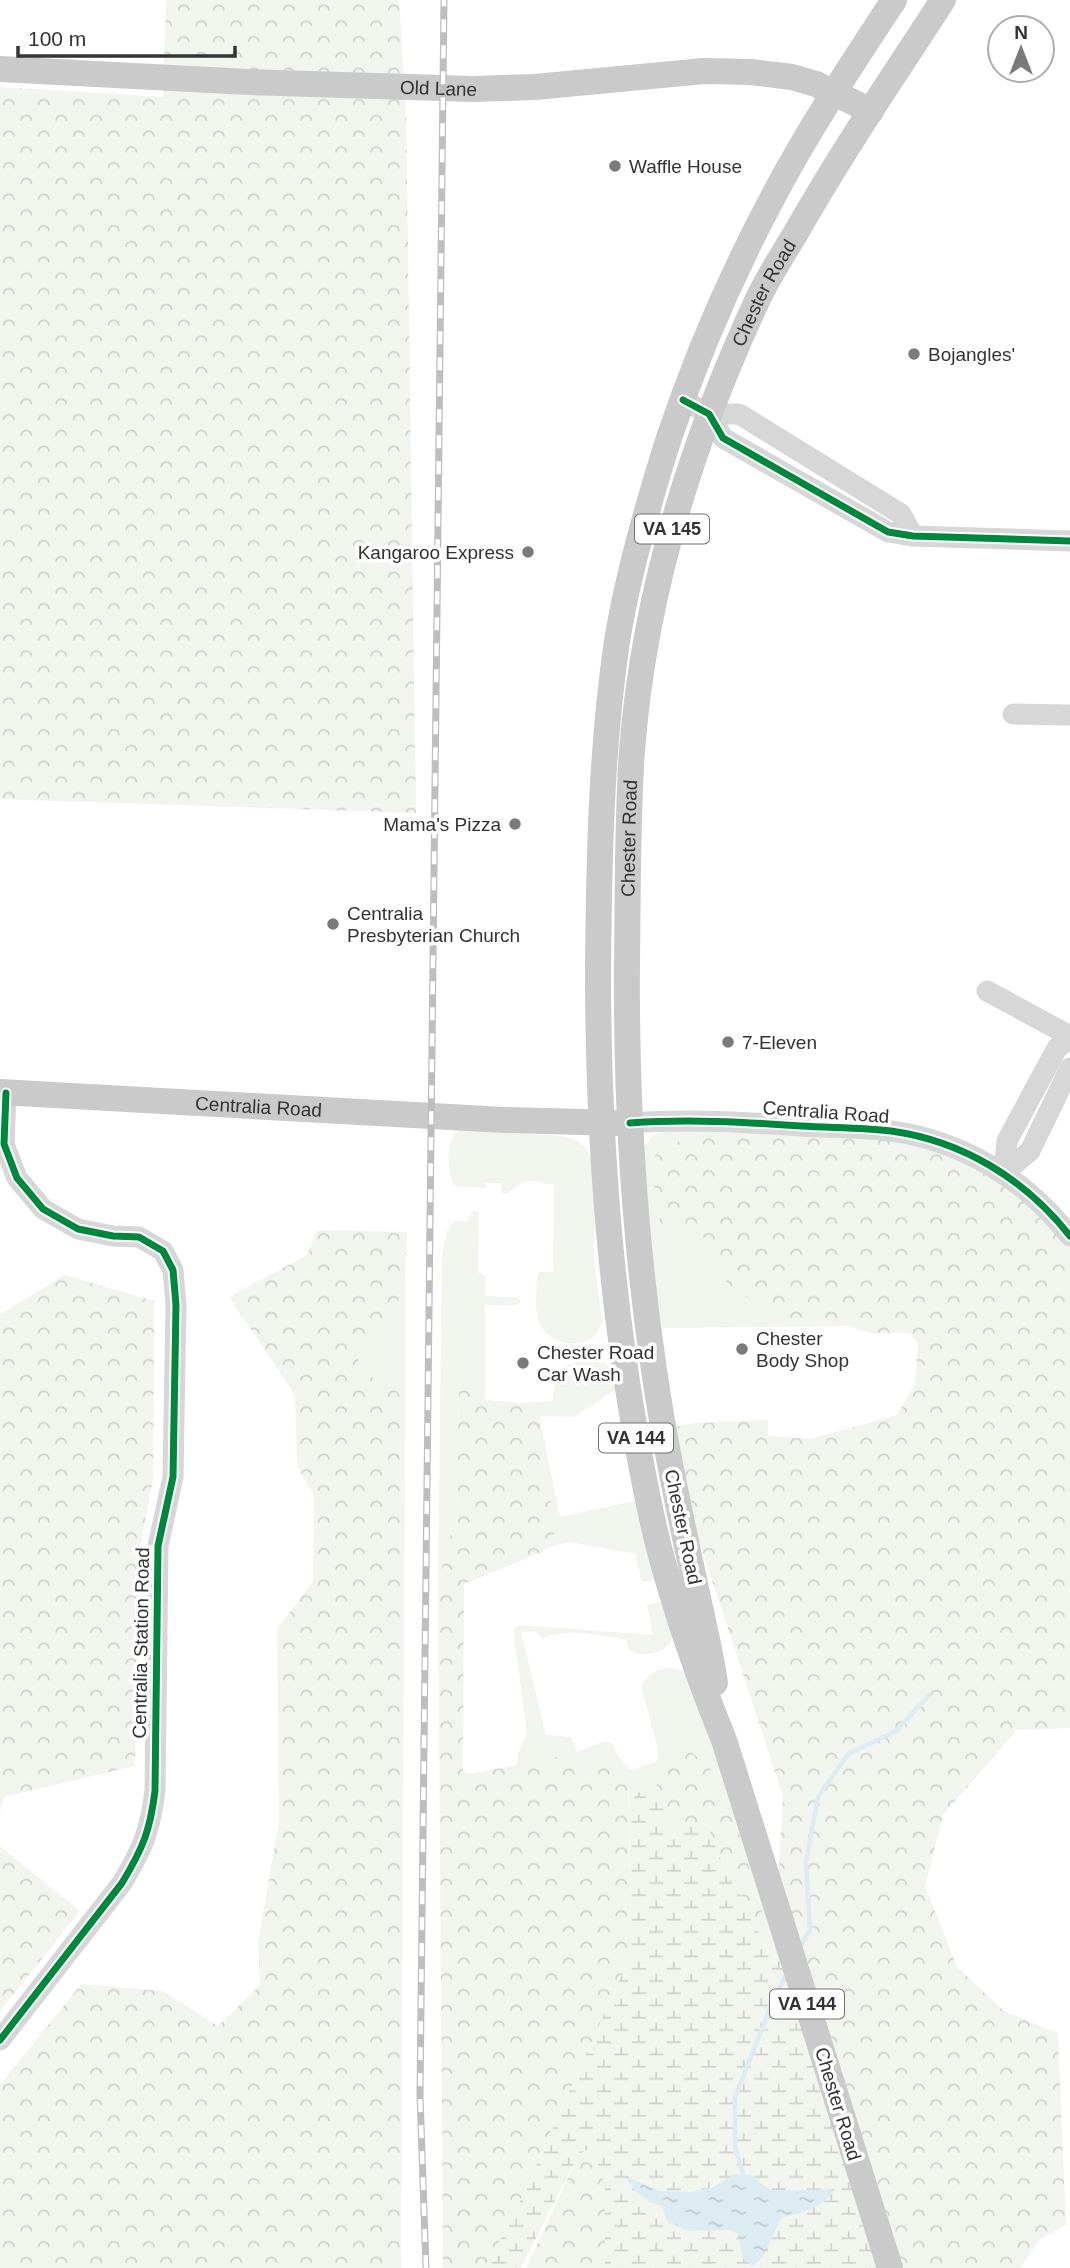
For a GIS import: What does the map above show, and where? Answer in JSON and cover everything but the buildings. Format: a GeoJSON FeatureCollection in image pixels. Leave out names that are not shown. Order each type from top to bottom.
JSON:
{"type":"FeatureCollection","features":[{"type":"Feature","properties":{"kind":"main road","name":"Chester Road"},"geometry":{"type":"LineString","coordinates":[[890,2268],[724,1740],[678,1618],[660,1554],[625,1373],[616,1301],[601,1124],[598,1012],[601,800],[608,711],[624,607],[644,523],[682,400],[744,254],[775,193],[834,92],[894,0]]}},
{"type":"Feature","properties":{"kind":"main road","name":"Chester Road"},"geometry":{"type":"LineString","coordinates":[[724,1740],[714,1675],[673,1479],[642,1284],[627,1043],[628,824],[634,735],[644,659],[661,569],[690,468],[709,414],[759,296],[810,208],[943,0]]}},
{"type":"Feature","properties":{"kind":"main road","name":"Old Lane"},"geometry":{"type":"LineString","coordinates":[[0,68],[248,82],[473,89],[536,87],[730,71],[792,77],[834,92],[871,111]]}},
{"type":"Feature","properties":{"kind":"main road","name":"Centralia Road"},"geometry":{"type":"LineString","coordinates":[[3,1092],[601,1124],[630,1123]]}},
{"type":"Feature","properties":{"kind":"street"},"geometry":{"type":"LineString","coordinates":[[682,400],[709,414],[740,414],[901,514],[913,536],[1070,541]]}},
{"type":"Feature","properties":{"kind":"street"},"geometry":{"type":"LineString","coordinates":[[1013,714],[1070,715]]}},
{"type":"Feature","properties":{"kind":"street"},"geometry":{"type":"LineString","coordinates":[[987,990],[1070,1037],[1057,1048],[1007,1141],[1004,1173]]}},
{"type":"Feature","properties":{"kind":"street"},"geometry":{"type":"LineString","coordinates":[[1004,1173],[1030,1151],[1070,1068]]}},
{"type":"Feature","properties":{"kind":"street","name":"Centralia Station Road"},"geometry":{"type":"LineString","coordinates":[[0,2040],[122,1883],[139,1854],[151,1823],[155,1791],[158,1546],[173,1477],[176,1305],[173,1270],[163,1251],[139,1237],[113,1236],[78,1229],[43,1209],[17,1178],[4,1143],[3,1092]]}},
{"type":"Feature","properties":{"kind":"street","name":"Centralia Road"},"geometry":{"type":"LineString","coordinates":[[630,1123],[716,1122],[890,1131],[943,1143],[1004,1173],[1031,1193],[1070,1236]]}},
{"type":"Feature","properties":{"kind":"green space"},"geometry":{"type":"Polygon","coordinates":[[[166,0],[399,0],[406,107],[416,813],[0,799],[0,87],[163,97],[166,0]]]}},
{"type":"Feature","properties":{"kind":"green space"},"geometry":{"type":"Polygon","coordinates":[[[459,1130],[562,1136],[578,1142],[589,1153],[597,1184],[594,1252],[602,1317],[600,1328],[594,1336],[577,1343],[556,1340],[541,1326],[537,1314],[537,1276],[540,1272],[553,1272],[554,1184],[525,1181],[506,1194],[502,1194],[501,1183],[486,1183],[486,1188],[454,1186],[450,1173],[449,1148],[459,1130]]]}},
{"type":"Feature","properties":{"kind":"green space"},"geometry":{"type":"Polygon","coordinates":[[[665,1131],[701,1131],[656,1152],[717,1241],[727,1286],[781,1317],[849,1326],[657,1328],[643,1148],[652,1136],[665,1131]]]}},
{"type":"Feature","properties":{"kind":"green space"},"geometry":{"type":"Polygon","coordinates":[[[701,1131],[838,1132],[942,1149],[991,1171],[1070,1248],[1070,1728],[1017,1730],[943,1815],[925,1886],[957,1967],[1004,2011],[1058,2033],[1066,2225],[1040,2240],[1020,2268],[897,2268],[778,1883],[783,1796],[685,1498],[673,1427],[695,1423],[768,1420],[768,1436],[810,1439],[897,1415],[915,1384],[918,1344],[910,1333],[870,1333],[849,1326],[781,1317],[727,1286],[717,1241],[661,1227],[652,1172],[656,1152],[701,1131]]]}},
{"type":"Feature","properties":{"kind":"green space"},"geometry":{"type":"Polygon","coordinates":[[[472,1211],[479,1212],[478,1272],[485,1276],[485,1296],[518,1297],[521,1301],[518,1305],[485,1305],[485,1396],[462,1386],[459,1391],[456,1516],[438,1583],[442,1255],[447,1230],[454,1221],[467,1221],[472,1211]]]}},
{"type":"Feature","properties":{"kind":"green space"},"geometry":{"type":"Polygon","coordinates":[[[317,1230],[407,1232],[405,1285],[392,1314],[357,1345],[360,1372],[396,1387],[405,1408],[401,2268],[0,2268],[0,2085],[81,1984],[163,1991],[218,2026],[260,1985],[258,1942],[279,1822],[277,1629],[313,1581],[314,1496],[297,1466],[295,1395],[229,1297],[307,1255],[317,1230]]]}},
{"type":"Feature","properties":{"kind":"green space"},"geometry":{"type":"Polygon","coordinates":[[[65,1275],[154,1301],[153,1480],[141,1542],[135,1766],[4,1797],[0,1811],[0,1314],[65,1275]]]}},
{"type":"Feature","properties":{"kind":"green space"},"geometry":{"type":"Polygon","coordinates":[[[405,1285],[405,1408],[396,1387],[360,1372],[357,1345],[392,1314],[405,1285]]]}},
{"type":"Feature","properties":{"kind":"green space"},"geometry":{"type":"Polygon","coordinates":[[[593,1359],[604,1362],[611,1368],[617,1389],[574,1417],[540,1416],[523,1403],[553,1401],[555,1381],[561,1369],[573,1363],[593,1359]]]}},
{"type":"Feature","properties":{"kind":"green space"},"geometry":{"type":"Polygon","coordinates":[[[462,1386],[485,1396],[485,1400],[523,1403],[540,1416],[542,1429],[539,1446],[555,1523],[554,1537],[544,1551],[464,1584],[463,1771],[468,1774],[559,1757],[619,1765],[628,1775],[631,1933],[628,1961],[514,2214],[485,2268],[443,2268],[438,1583],[456,1516],[459,1391],[462,1386]]]}},
{"type":"Feature","properties":{"kind":"green space"},"geometry":{"type":"Polygon","coordinates":[[[542,1429],[560,1517],[639,1500],[657,1580],[642,1582],[635,1554],[570,1542],[546,1548],[554,1537],[539,1446],[542,1429]]]}},
{"type":"Feature","properties":{"kind":"green space"},"geometry":{"type":"Polygon","coordinates":[[[667,1601],[673,1629],[671,1643],[651,1654],[629,1650],[626,1640],[606,1636],[561,1633],[542,1639],[535,1631],[521,1632],[546,1735],[571,1737],[577,1752],[609,1742],[632,1770],[655,1762],[658,1757],[657,1747],[641,1686],[652,1674],[666,1668],[680,1670],[693,1679],[784,1961],[767,1951],[759,1933],[764,1933],[766,1926],[737,1826],[657,1771],[657,1788],[639,1792],[629,1803],[628,1775],[559,1757],[517,1765],[518,1753],[527,1733],[513,1629],[519,1625],[653,1635],[647,1605],[667,1601]]]}},
{"type":"Feature","properties":{"kind":"green space"},"geometry":{"type":"Polygon","coordinates":[[[690,1751],[709,1767],[737,1826],[766,1926],[764,1933],[759,1933],[744,1898],[729,1880],[707,1825],[693,1823],[675,1829],[667,1824],[665,1796],[657,1788],[657,1771],[663,1760],[690,1751]]]}},
{"type":"Feature","properties":{"kind":"green space"},"geometry":{"type":"Polygon","coordinates":[[[657,1788],[665,1796],[667,1824],[675,1829],[693,1823],[707,1825],[729,1880],[744,1898],[767,1951],[784,1961],[879,2268],[605,2268],[605,2186],[592,2147],[579,2154],[521,2268],[485,2268],[514,2214],[628,1961],[631,1933],[629,1803],[639,1792],[657,1788]]]}},
{"type":"Feature","properties":{"kind":"green space"},"geometry":{"type":"Polygon","coordinates":[[[0,1846],[80,1911],[0,2011],[0,1846]]]}},
{"type":"Feature","properties":{"kind":"green space"},"geometry":{"type":"Polygon","coordinates":[[[592,2147],[605,2186],[605,2268],[526,2268],[579,2154],[592,2147]]]}},
{"type":"Feature","properties":{"kind":"water"},"geometry":{"type":"Polygon","coordinates":[[[735,2174],[751,2175],[772,2191],[835,2189],[819,2205],[782,2218],[767,2251],[752,2266],[743,2259],[738,2234],[730,2230],[688,2231],[667,2221],[662,2206],[640,2195],[626,2176],[658,2191],[690,2192],[714,2187],[735,2174]]]}},
{"type":"Feature","properties":{"kind":"waterway"},"geometry":{"type":"LineString","coordinates":[[801,1946],[810,1930],[806,1862],[818,1797],[848,1754],[896,1731],[929,1695]]}},
{"type":"Feature","properties":{"kind":"waterway"},"geometry":{"type":"LineString","coordinates":[[743,2174],[735,2147],[735,2097],[786,1975]]}},
{"type":"Feature","properties":{"kind":"railway"},"geometry":{"type":"LineString","coordinates":[[426,2268],[420,2095],[444,0]]}},
{"type":"Feature","properties":{"kind":"cycle path"},"geometry":{"type":"LineString","coordinates":[[683,400],[709,414],[723,438],[888,532],[913,536],[1070,541]]}},
{"type":"Feature","properties":{"kind":"cycle path"},"geometry":{"type":"LineString","coordinates":[[0,2040],[122,1883],[140,1849],[151,1817],[155,1791],[158,1546],[173,1477],[176,1305],[173,1270],[163,1251],[139,1237],[113,1236],[78,1229],[43,1209],[17,1178],[4,1144],[6,1093]]}},
{"type":"Feature","properties":{"kind":"cycle path"},"geometry":{"type":"LineString","coordinates":[[630,1123],[737,1122],[868,1129],[918,1136],[967,1154],[1013,1180],[1070,1236]]}},
{"type":"Feature","properties":{"kind":"place","name":"Waffle House"},"geometry":{"type":"Point","coordinates":[615,166]}},
{"type":"Feature","properties":{"kind":"place","name":"Bojangles'"},"geometry":{"type":"Point","coordinates":[914,354]}},
{"type":"Feature","properties":{"kind":"place","name":"Kangaroo Express"},"geometry":{"type":"Point","coordinates":[528,552]}},
{"type":"Feature","properties":{"kind":"place","name":"Mama's Pizza"},"geometry":{"type":"Point","coordinates":[515,824]}},
{"type":"Feature","properties":{"kind":"place","name":"Centralia Presbyterian Church"},"geometry":{"type":"Point","coordinates":[333,924]}},
{"type":"Feature","properties":{"kind":"place","name":"7-Eleven"},"geometry":{"type":"Point","coordinates":[728,1042]}},
{"type":"Feature","properties":{"kind":"place","name":"Chester Body Shop"},"geometry":{"type":"Point","coordinates":[742,1349]}},
{"type":"Feature","properties":{"kind":"place","name":"Chester Road Car Wash"},"geometry":{"type":"Point","coordinates":[523,1363]}}]}
